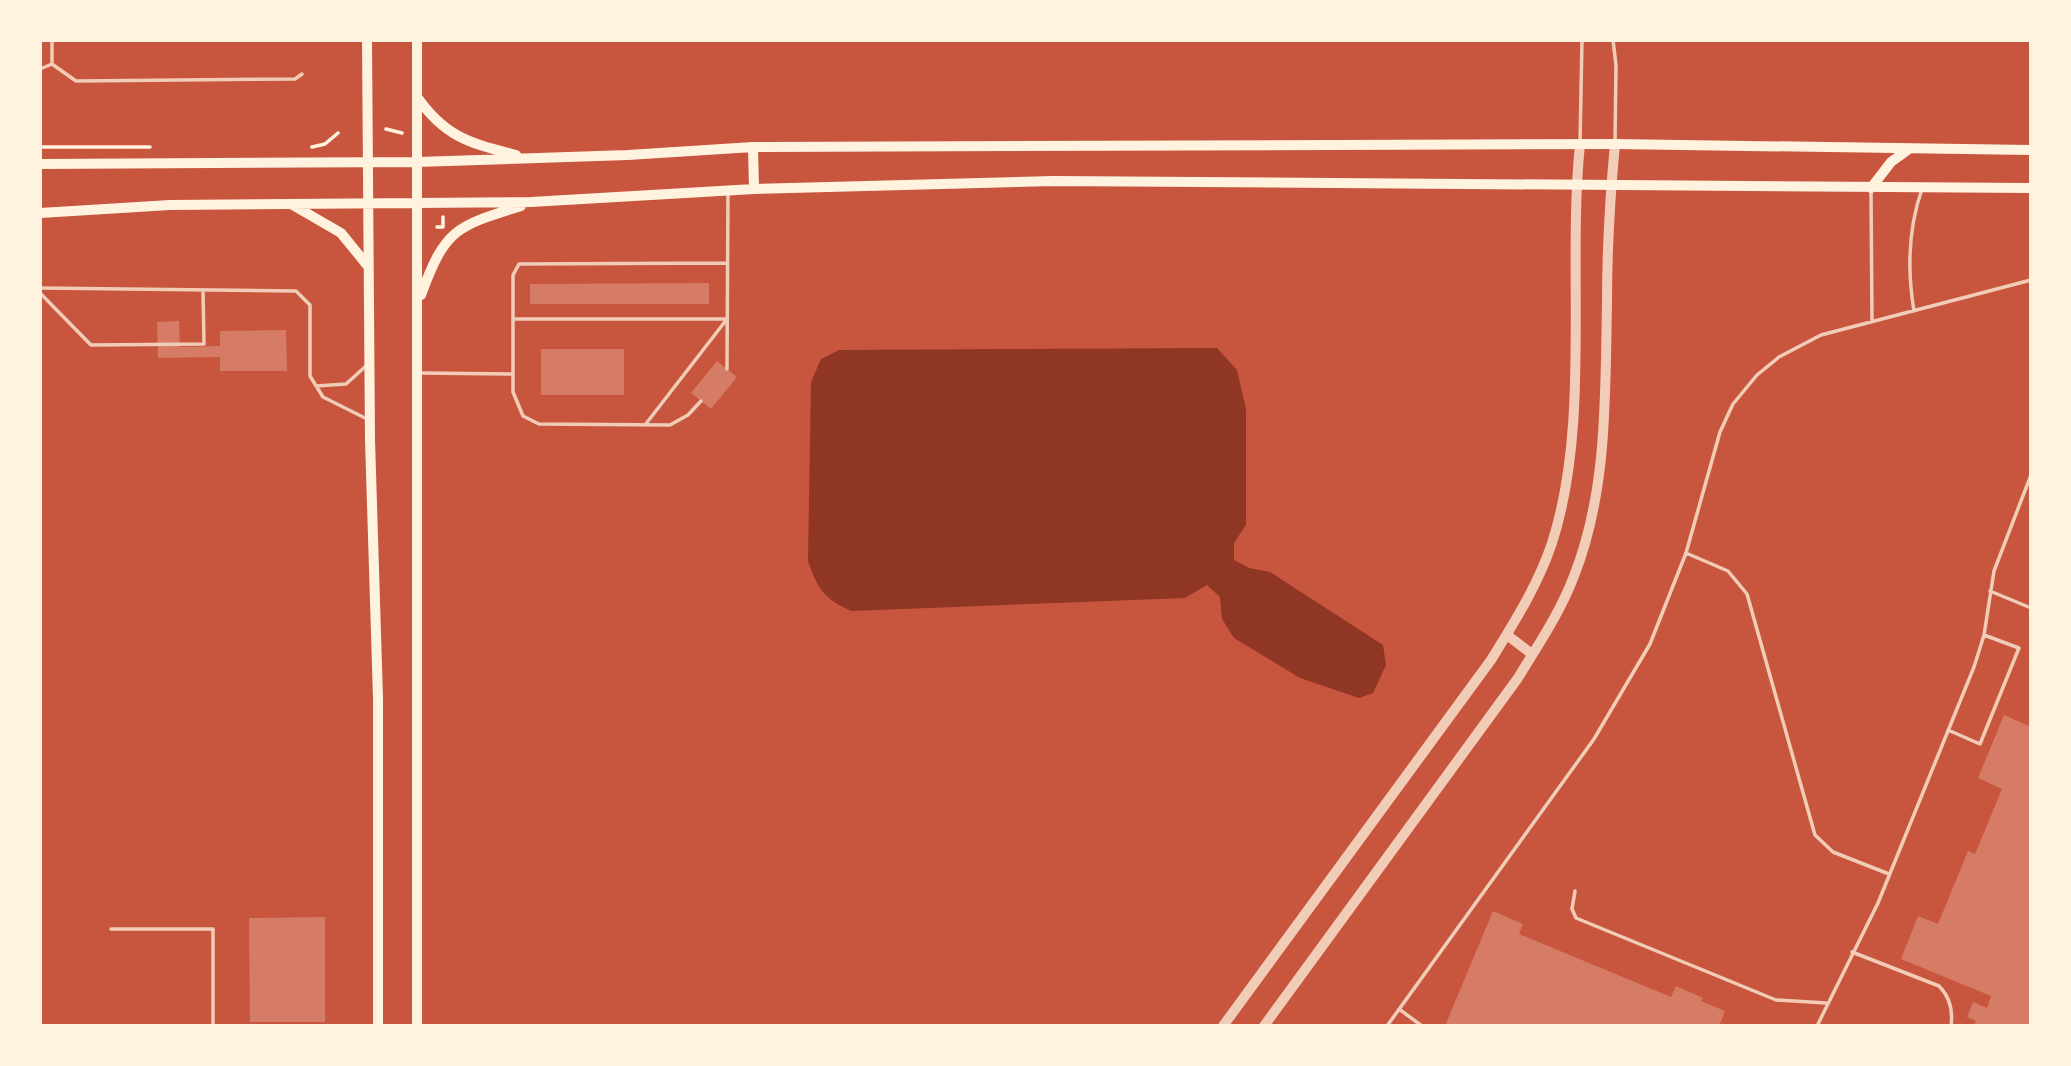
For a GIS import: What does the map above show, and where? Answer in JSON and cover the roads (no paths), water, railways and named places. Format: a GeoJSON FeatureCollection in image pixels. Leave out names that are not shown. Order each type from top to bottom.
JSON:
{"type":"FeatureCollection","features":[{"type":"Feature","properties":{"kind":"main road"},"geometry":{"type":"LineString","coordinates":[[367,40],[369,363],[378,698],[378,1026]]}},
{"type":"Feature","properties":{"kind":"main road"},"geometry":{"type":"LineString","coordinates":[[417,40],[420,373],[415,649],[417,1026]]}},
{"type":"Feature","properties":{"kind":"main road"},"geometry":{"type":"LineString","coordinates":[[417,97],[431,116],[451,134],[469,142],[529,159]]}},
{"type":"Feature","properties":{"kind":"main road"},"geometry":{"type":"LineString","coordinates":[[40,164],[417,162],[753,147],[1615,144],[2031,150]]}},
{"type":"Feature","properties":{"kind":"main road"},"geometry":{"type":"LineString","coordinates":[[753,147],[754,189]]}},
{"type":"Feature","properties":{"kind":"main road"},"geometry":{"type":"LineString","coordinates":[[1871,188],[1891,162],[1909,149]]}},
{"type":"Feature","properties":{"kind":"main road"},"geometry":{"type":"LineString","coordinates":[[40,213],[170,205],[533,202],[728,190],[1053,181],[2031,188]]}},
{"type":"Feature","properties":{"kind":"main road"},"geometry":{"type":"LineString","coordinates":[[418,301],[439,251],[458,229],[469,222],[533,202]]}},
{"type":"Feature","properties":{"kind":"main road"},"geometry":{"type":"LineString","coordinates":[[288,203],[317,217],[350,240],[368,266]]}},
{"type":"Feature","properties":{"kind":"street"},"geometry":{"type":"LineString","coordinates":[[1223,1026],[1507,635],[1528,601],[1552,542],[1563,496],[1573,411],[1576,184],[1580,144]]}},
{"type":"Feature","properties":{"kind":"street"},"geometry":{"type":"LineString","coordinates":[[1264,1026],[1532,654],[1552,623],[1574,576],[1588,533],[1597,489],[1605,392],[1611,185],[1615,144]]}},
{"type":"Feature","properties":{"kind":"street"},"geometry":{"type":"LineString","coordinates":[[1507,635],[1532,654]]}},
{"type":"Feature","properties":{"kind":"lane"},"geometry":{"type":"LineString","coordinates":[[52,40],[52,64]]}},
{"type":"Feature","properties":{"kind":"lane"},"geometry":{"type":"LineString","coordinates":[[1580,144],[1582,40]]}},
{"type":"Feature","properties":{"kind":"lane"},"geometry":{"type":"LineString","coordinates":[[1613,40],[1616,65],[1615,144]]}},
{"type":"Feature","properties":{"kind":"lane"},"geometry":{"type":"LineString","coordinates":[[40,69],[52,64]]}},
{"type":"Feature","properties":{"kind":"lane"},"geometry":{"type":"LineString","coordinates":[[52,64],[76,81],[295,79],[302,75]]}},
{"type":"Feature","properties":{"kind":"lane"},"geometry":{"type":"LineString","coordinates":[[1871,188],[1872,322]]}},
{"type":"Feature","properties":{"kind":"lane"},"geometry":{"type":"LineString","coordinates":[[1914,311],[1910,246],[1912,219],[1922,189]]}},
{"type":"Feature","properties":{"kind":"lane"},"geometry":{"type":"LineString","coordinates":[[727,369],[728,190]]}},
{"type":"Feature","properties":{"kind":"lane"},"geometry":{"type":"LineString","coordinates":[[701,401],[688,415],[670,425],[539,424],[523,416],[513,392],[513,275],[519,264],[727,263]]}},
{"type":"Feature","properties":{"kind":"lane"},"geometry":{"type":"LineString","coordinates":[[1387,1026],[1594,739],[1650,644],[1686,553],[1720,432],[1733,404],[1758,375],[1779,357],[1821,335],[2031,280]]}},
{"type":"Feature","properties":{"kind":"lane"},"geometry":{"type":"LineString","coordinates":[[40,290],[91,345],[204,344],[203,290]]}},
{"type":"Feature","properties":{"kind":"lane"},"geometry":{"type":"LineString","coordinates":[[40,290],[296,290],[310,304],[310,376],[323,397],[370,421]]}},
{"type":"Feature","properties":{"kind":"lane"},"geometry":{"type":"LineString","coordinates":[[513,319],[727,319]]}},
{"type":"Feature","properties":{"kind":"lane"},"geometry":{"type":"LineString","coordinates":[[645,425],[727,319]]}},
{"type":"Feature","properties":{"kind":"lane"},"geometry":{"type":"LineString","coordinates":[[316,386],[346,384],[369,363]]}},
{"type":"Feature","properties":{"kind":"lane"},"geometry":{"type":"LineString","coordinates":[[420,373],[513,374]]}},
{"type":"Feature","properties":{"kind":"lane"},"geometry":{"type":"LineString","coordinates":[[1817,1026],[1889,874],[1948,730],[1983,635],[2000,553],[2031,475]]}},
{"type":"Feature","properties":{"kind":"lane"},"geometry":{"type":"LineString","coordinates":[[1686,553],[1728,571],[1747,594],[1815,835],[1823,845],[1845,858],[1889,874]]}},
{"type":"Feature","properties":{"kind":"lane"},"geometry":{"type":"LineString","coordinates":[[1990,591],[2031,607]]}},
{"type":"Feature","properties":{"kind":"lane"},"geometry":{"type":"LineString","coordinates":[[1948,730],[1980,744],[2019,648],[1983,635]]}},
{"type":"Feature","properties":{"kind":"lane"},"geometry":{"type":"LineString","coordinates":[[1575,891],[1573,909],[1576,918],[1776,1000],[1827,1003]]}},
{"type":"Feature","properties":{"kind":"lane"},"geometry":{"type":"LineString","coordinates":[[111,929],[213,929],[213,1026]]}},
{"type":"Feature","properties":{"kind":"lane"},"geometry":{"type":"LineString","coordinates":[[1852,952],[1939,986],[1946,993],[1953,1015],[1951,1026]]}},
{"type":"Feature","properties":{"kind":"lane"},"geometry":{"type":"LineString","coordinates":[[1399,1009],[1422,1026]]}}]}
